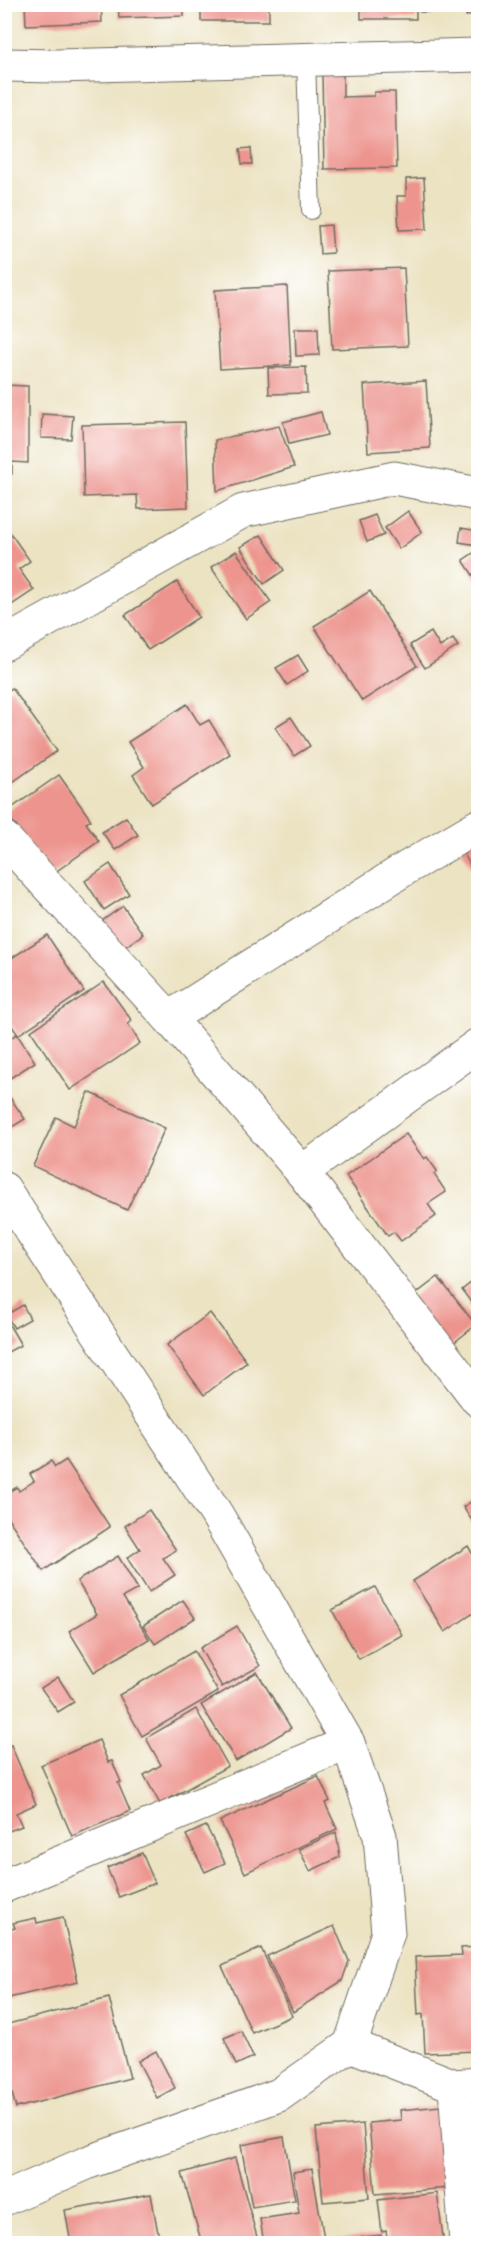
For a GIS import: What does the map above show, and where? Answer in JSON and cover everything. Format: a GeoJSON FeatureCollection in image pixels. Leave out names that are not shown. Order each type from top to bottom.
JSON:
{"type":"FeatureCollection","features":[{"type":"Feature","properties":{"kind":"street"},"geometry":{"type":"LineString","coordinates":[[4,65],[57,66],[478,55]]}},
{"type":"Feature","properties":{"kind":"street"},"geometry":{"type":"LineString","coordinates":[[4,644],[243,511],[394,478],[478,495]]}},
{"type":"Feature","properties":{"kind":"street"},"geometry":{"type":"LineString","coordinates":[[169,1018],[403,870],[478,826]]}},
{"type":"Feature","properties":{"kind":"street"},"geometry":{"type":"LineString","coordinates":[[4,838],[169,1018],[302,1172],[478,1400]]}},
{"type":"Feature","properties":{"kind":"street"},"geometry":{"type":"LineString","coordinates":[[302,1172],[478,1045]]}},
{"type":"Feature","properties":{"kind":"street"},"geometry":{"type":"LineString","coordinates":[[4,1190],[217,1515],[348,1743],[380,1836],[388,1933],[350,2045],[279,2095],[89,2162],[4,2199]]}},
{"type":"Feature","properties":{"kind":"street"},"geometry":{"type":"LineString","coordinates":[[4,1886],[348,1743]]}},
{"type":"Feature","properties":{"kind":"street"},"geometry":{"type":"LineString","coordinates":[[350,2045],[467,2085],[466,2244]]}},
{"type":"Feature","properties":{"kind":"lane"},"geometry":{"type":"LineString","coordinates":[[306,60],[311,210]]}},
{"type":"Feature","properties":{"kind":"building"},"geometry":{"type":"Polygon","coordinates":[[[25,4],[101,4],[102,22],[26,25],[25,4]]]}},
{"type":"Feature","properties":{"kind":"building"},"geometry":{"type":"Polygon","coordinates":[[[118,4],[184,4],[184,16],[119,18],[118,4]]]}},
{"type":"Feature","properties":{"kind":"building"},"geometry":{"type":"Polygon","coordinates":[[[201,4],[269,4],[269,21],[201,21],[201,4]]]}},
{"type":"Feature","properties":{"kind":"building"},"geometry":{"type":"Polygon","coordinates":[[[361,4],[416,4],[416,19],[361,19],[361,4]]]}},
{"type":"Feature","properties":{"kind":"building"},"geometry":{"type":"Polygon","coordinates":[[[420,4],[446,4],[446,12],[420,12],[420,4]]]}},
{"type":"Feature","properties":{"kind":"building"},"geometry":{"type":"Polygon","coordinates":[[[452,4],[478,4],[478,15],[466,16],[466,9],[452,9],[452,4]]]}},
{"type":"Feature","properties":{"kind":"building"},"geometry":{"type":"Polygon","coordinates":[[[322,75],[343,75],[343,97],[374,96],[374,92],[395,92],[397,168],[324,169],[322,75]]]}},
{"type":"Feature","properties":{"kind":"building"},"geometry":{"type":"Polygon","coordinates":[[[251,148],[252,164],[242,164],[240,149],[251,148]]]}},
{"type":"Feature","properties":{"kind":"building"},"geometry":{"type":"Polygon","coordinates":[[[424,178],[427,229],[399,230],[397,196],[406,196],[406,179],[424,178]]]}},
{"type":"Feature","properties":{"kind":"building"},"geometry":{"type":"Polygon","coordinates":[[[331,225],[333,253],[320,254],[318,226],[331,225]]]}},
{"type":"Feature","properties":{"kind":"building"},"geometry":{"type":"Polygon","coordinates":[[[404,268],[408,346],[332,349],[328,271],[404,268]]]}},
{"type":"Feature","properties":{"kind":"building"},"geometry":{"type":"Polygon","coordinates":[[[287,286],[291,365],[220,369],[215,290],[287,286]]]}},
{"type":"Feature","properties":{"kind":"building"},"geometry":{"type":"Polygon","coordinates":[[[295,328],[318,328],[319,355],[296,356],[295,328]]]}},
{"type":"Feature","properties":{"kind":"building"},"geometry":{"type":"Polygon","coordinates":[[[306,367],[307,393],[269,394],[268,368],[306,367]]]}},
{"type":"Feature","properties":{"kind":"building"},"geometry":{"type":"Polygon","coordinates":[[[426,381],[430,448],[368,452],[364,385],[426,381]]]}},
{"type":"Feature","properties":{"kind":"building"},"geometry":{"type":"Polygon","coordinates":[[[4,385],[28,386],[28,463],[12,462],[12,474],[4,474],[4,385]]]}},
{"type":"Feature","properties":{"kind":"building"},"geometry":{"type":"Polygon","coordinates":[[[321,412],[327,435],[289,444],[283,422],[321,412]]]}},
{"type":"Feature","properties":{"kind":"building"},"geometry":{"type":"Polygon","coordinates":[[[42,414],[73,416],[71,439],[41,438],[42,414]]]}},
{"type":"Feature","properties":{"kind":"building"},"geometry":{"type":"Polygon","coordinates":[[[185,422],[188,507],[138,509],[137,495],[84,497],[82,425],[185,422]]]}},
{"type":"Feature","properties":{"kind":"building"},"geometry":{"type":"Polygon","coordinates":[[[279,426],[294,467],[217,491],[215,440],[279,426]]]}},
{"type":"Feature","properties":{"kind":"building"},"geometry":{"type":"Polygon","coordinates":[[[408,511],[422,532],[399,549],[385,528],[408,511]]]}},
{"type":"Feature","properties":{"kind":"building"},"geometry":{"type":"Polygon","coordinates":[[[375,515],[384,535],[367,542],[359,521],[375,515]]]}},
{"type":"Feature","properties":{"kind":"building"},"geometry":{"type":"Polygon","coordinates":[[[4,524],[30,561],[19,569],[34,590],[4,610],[4,524]]]}},
{"type":"Feature","properties":{"kind":"building"},"geometry":{"type":"Polygon","coordinates":[[[461,528],[478,531],[478,545],[459,542],[461,528]]]}},
{"type":"Feature","properties":{"kind":"building"},"geometry":{"type":"Polygon","coordinates":[[[261,535],[284,570],[264,584],[240,547],[261,535]]]}},
{"type":"Feature","properties":{"kind":"building"},"geometry":{"type":"Polygon","coordinates":[[[478,550],[478,583],[463,560],[478,550]]]}},
{"type":"Feature","properties":{"kind":"building"},"geometry":{"type":"Polygon","coordinates":[[[236,551],[271,602],[246,619],[211,567],[236,551]]]}},
{"type":"Feature","properties":{"kind":"building"},"geometry":{"type":"Polygon","coordinates":[[[177,582],[199,617],[148,650],[125,615],[177,582]]]}},
{"type":"Feature","properties":{"kind":"building"},"geometry":{"type":"Polygon","coordinates":[[[370,591],[417,666],[362,701],[314,626],[370,591]]]}},
{"type":"Feature","properties":{"kind":"building"},"geometry":{"type":"Polygon","coordinates":[[[431,632],[440,647],[453,639],[458,646],[425,668],[410,645],[431,632]]]}},
{"type":"Feature","properties":{"kind":"building"},"geometry":{"type":"Polygon","coordinates":[[[298,655],[308,671],[287,685],[276,668],[298,655]]]}},
{"type":"Feature","properties":{"kind":"building"},"geometry":{"type":"Polygon","coordinates":[[[12,688],[57,751],[4,788],[4,693],[12,688]]]}},
{"type":"Feature","properties":{"kind":"building"},"geometry":{"type":"Polygon","coordinates":[[[187,704],[200,725],[209,720],[230,754],[152,804],[133,775],[144,767],[128,742],[187,704]]]}},
{"type":"Feature","properties":{"kind":"building"},"geometry":{"type":"Polygon","coordinates":[[[291,717],[310,746],[294,756],[275,727],[291,717]]]}},
{"type":"Feature","properties":{"kind":"building"},"geometry":{"type":"Polygon","coordinates":[[[59,775],[91,820],[86,823],[99,841],[51,875],[6,812],[59,775]]]}},
{"type":"Feature","properties":{"kind":"building"},"geometry":{"type":"Polygon","coordinates":[[[126,817],[138,835],[115,850],[102,832],[126,817]]]}},
{"type":"Feature","properties":{"kind":"building"},"geometry":{"type":"Polygon","coordinates":[[[478,827],[478,879],[456,840],[478,827]]]}},
{"type":"Feature","properties":{"kind":"building"},"geometry":{"type":"Polygon","coordinates":[[[110,864],[129,894],[104,910],[85,881],[110,864]]]}},
{"type":"Feature","properties":{"kind":"building"},"geometry":{"type":"Polygon","coordinates":[[[123,906],[143,934],[122,949],[102,921],[123,906]]]}},
{"type":"Feature","properties":{"kind":"building"},"geometry":{"type":"Polygon","coordinates":[[[47,935],[84,991],[18,1035],[4,1014],[4,963],[47,935]]]}},
{"type":"Feature","properties":{"kind":"building"},"geometry":{"type":"Polygon","coordinates":[[[104,982],[132,1021],[128,1024],[140,1043],[70,1090],[31,1031],[104,982]]]}},
{"type":"Feature","properties":{"kind":"building"},"geometry":{"type":"Polygon","coordinates":[[[17,1034],[35,1062],[4,1082],[4,1042],[17,1034]]]}},
{"type":"Feature","properties":{"kind":"building"},"geometry":{"type":"Polygon","coordinates":[[[4,1089],[25,1119],[4,1132],[4,1089]]]}},
{"type":"Feature","properties":{"kind":"building"},"geometry":{"type":"Polygon","coordinates":[[[89,1092],[165,1128],[127,1210],[33,1166],[56,1117],[74,1126],[89,1092]]]}},
{"type":"Feature","properties":{"kind":"building"},"geometry":{"type":"Polygon","coordinates":[[[406,1134],[424,1159],[427,1157],[437,1171],[434,1174],[446,1192],[428,1204],[436,1216],[401,1241],[394,1232],[388,1236],[346,1176],[406,1134]]]}},
{"type":"Feature","properties":{"kind":"building"},"geometry":{"type":"Polygon","coordinates":[[[438,1277],[476,1325],[446,1349],[408,1300],[438,1277]]]}},
{"type":"Feature","properties":{"kind":"building"},"geometry":{"type":"Polygon","coordinates":[[[478,1277],[478,1312],[462,1290],[478,1277]]]}},
{"type":"Feature","properties":{"kind":"building"},"geometry":{"type":"Polygon","coordinates":[[[23,1305],[30,1319],[14,1328],[6,1315],[23,1305]]]}},
{"type":"Feature","properties":{"kind":"building"},"geometry":{"type":"Polygon","coordinates":[[[210,1313],[247,1362],[204,1395],[167,1345],[210,1313]]]}},
{"type":"Feature","properties":{"kind":"building"},"geometry":{"type":"Polygon","coordinates":[[[4,1316],[21,1345],[4,1354],[4,1316]]]}},
{"type":"Feature","properties":{"kind":"building"},"geometry":{"type":"Polygon","coordinates":[[[66,1460],[110,1527],[43,1571],[4,1512],[4,1495],[17,1487],[19,1491],[34,1481],[30,1474],[51,1461],[55,1467],[66,1460]]]}},
{"type":"Feature","properties":{"kind":"building"},"geometry":{"type":"Polygon","coordinates":[[[478,1497],[478,1530],[463,1507],[478,1497]]]}},
{"type":"Feature","properties":{"kind":"building"},"geometry":{"type":"Polygon","coordinates":[[[149,1510],[176,1550],[163,1558],[175,1575],[149,1592],[127,1558],[140,1549],[125,1526],[149,1510]]]}},
{"type":"Feature","properties":{"kind":"building"},"geometry":{"type":"Polygon","coordinates":[[[468,1546],[478,1563],[478,1610],[445,1632],[413,1581],[468,1546]]]}},
{"type":"Feature","properties":{"kind":"building"},"geometry":{"type":"Polygon","coordinates":[[[118,1556],[138,1589],[123,1597],[149,1639],[94,1672],[69,1631],[97,1614],[77,1581],[118,1556]]]}},
{"type":"Feature","properties":{"kind":"building"},"geometry":{"type":"Polygon","coordinates":[[[375,1587],[402,1635],[359,1659],[332,1610],[375,1587]]]}},
{"type":"Feature","properties":{"kind":"building"},"geometry":{"type":"Polygon","coordinates":[[[183,1600],[195,1618],[155,1644],[143,1626],[183,1600]]]}},
{"type":"Feature","properties":{"kind":"building"},"geometry":{"type":"Polygon","coordinates":[[[237,1626],[260,1666],[222,1687],[200,1648],[237,1626]]]}},
{"type":"Feature","properties":{"kind":"building"},"geometry":{"type":"Polygon","coordinates":[[[194,1651],[218,1692],[142,1736],[119,1695],[194,1651]]]}},
{"type":"Feature","properties":{"kind":"building"},"geometry":{"type":"Polygon","coordinates":[[[257,1672],[291,1728],[236,1761],[201,1705],[257,1672]]]}},
{"type":"Feature","properties":{"kind":"building"},"geometry":{"type":"Polygon","coordinates":[[[58,1677],[74,1702],[58,1712],[41,1688],[58,1677]]]}},
{"type":"Feature","properties":{"kind":"building"},"geometry":{"type":"Polygon","coordinates":[[[196,1709],[228,1766],[160,1804],[144,1775],[161,1765],[146,1738],[196,1709]]]}},
{"type":"Feature","properties":{"kind":"building"},"geometry":{"type":"Polygon","coordinates":[[[99,1740],[108,1762],[112,1761],[121,1782],[118,1783],[130,1811],[72,1836],[41,1765],[99,1740]]]}},
{"type":"Feature","properties":{"kind":"building"},"geometry":{"type":"Polygon","coordinates":[[[11,1745],[36,1804],[16,1813],[22,1826],[4,1833],[4,1747],[11,1745]]]}},
{"type":"Feature","properties":{"kind":"building"},"geometry":{"type":"Polygon","coordinates":[[[318,1776],[330,1801],[325,1803],[337,1829],[245,1873],[220,1821],[318,1776]]]}},
{"type":"Feature","properties":{"kind":"building"},"geometry":{"type":"Polygon","coordinates":[[[206,1826],[225,1863],[205,1872],[186,1835],[206,1826]]]}},
{"type":"Feature","properties":{"kind":"building"},"geometry":{"type":"Polygon","coordinates":[[[336,1832],[340,1857],[310,1871],[299,1849],[336,1832]]]}},
{"type":"Feature","properties":{"kind":"building"},"geometry":{"type":"Polygon","coordinates":[[[142,1853],[155,1883],[119,1897],[107,1868],[142,1853]]]}},
{"type":"Feature","properties":{"kind":"building"},"geometry":{"type":"Polygon","coordinates":[[[63,1917],[78,1982],[4,1999],[4,1931],[15,1928],[13,1923],[36,1918],[37,1923],[63,1917]]]}},
{"type":"Feature","properties":{"kind":"building"},"geometry":{"type":"Polygon","coordinates":[[[334,1926],[349,1961],[342,1981],[293,2012],[267,1956],[334,1926]]]}},
{"type":"Feature","properties":{"kind":"building"},"geometry":{"type":"Polygon","coordinates":[[[478,1947],[478,2051],[425,2053],[423,2014],[418,2015],[415,1957],[462,1955],[461,1948],[478,1947]]]}},
{"type":"Feature","properties":{"kind":"building"},"geometry":{"type":"Polygon","coordinates":[[[261,1948],[292,2016],[252,2033],[222,1966],[261,1948]]]}},
{"type":"Feature","properties":{"kind":"building"},"geometry":{"type":"Polygon","coordinates":[[[109,1998],[130,2078],[16,2108],[4,2064],[4,2025],[109,1998]]]}},
{"type":"Feature","properties":{"kind":"building"},"geometry":{"type":"Polygon","coordinates":[[[241,2031],[253,2057],[236,2065],[224,2038],[241,2031]]]}},
{"type":"Feature","properties":{"kind":"building"},"geometry":{"type":"Polygon","coordinates":[[[156,2051],[175,2088],[157,2098],[138,2061],[156,2051]]]}},
{"type":"Feature","properties":{"kind":"building"},"geometry":{"type":"Polygon","coordinates":[[[441,2106],[449,2188],[375,2194],[369,2123],[401,2120],[400,2110],[441,2106]]]}},
{"type":"Feature","properties":{"kind":"building"},"geometry":{"type":"Polygon","coordinates":[[[363,2124],[369,2198],[323,2202],[316,2128],[363,2124]]]}},
{"type":"Feature","properties":{"kind":"building"},"geometry":{"type":"Polygon","coordinates":[[[284,2137],[295,2200],[252,2207],[241,2145],[284,2137]]]}},
{"type":"Feature","properties":{"kind":"building"},"geometry":{"type":"Polygon","coordinates":[[[235,2158],[259,2244],[202,2244],[182,2173],[235,2158]]]}},
{"type":"Feature","properties":{"kind":"building"},"geometry":{"type":"Polygon","coordinates":[[[312,2169],[325,2244],[264,2244],[260,2219],[299,2213],[293,2172],[312,2169]]]}},
{"type":"Feature","properties":{"kind":"building"},"geometry":{"type":"Polygon","coordinates":[[[437,2193],[444,2244],[388,2244],[386,2231],[382,2232],[378,2200],[437,2193]]]}},
{"type":"Feature","properties":{"kind":"building"},"geometry":{"type":"Polygon","coordinates":[[[151,2194],[160,2244],[71,2244],[65,2210],[151,2194]]]}},
{"type":"Feature","properties":{"kind":"building"},"geometry":{"type":"Polygon","coordinates":[[[381,2235],[382,2244],[327,2244],[327,2241],[381,2235]]]}}]}
